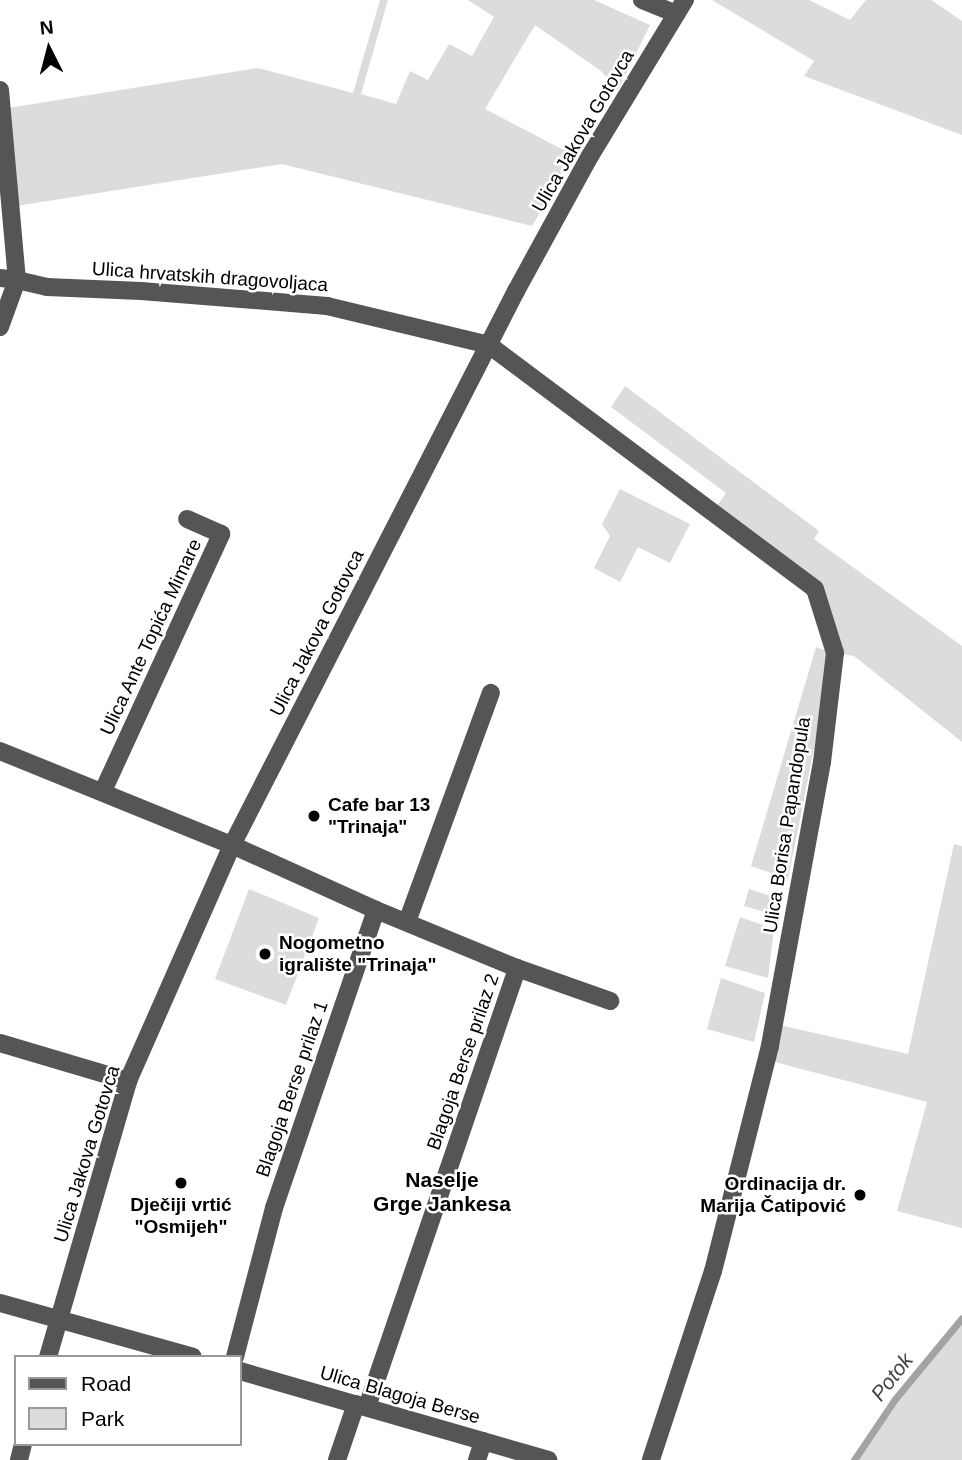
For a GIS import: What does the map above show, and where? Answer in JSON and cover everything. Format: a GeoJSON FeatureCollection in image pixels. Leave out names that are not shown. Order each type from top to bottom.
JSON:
{"type":"FeatureCollection","features":[{"type":"Feature","properties":{"kind":"street"},"geometry":{"type":"LineString","coordinates":[[642,0],[681,7]]}},
{"type":"Feature","properties":{"kind":"street","name":"Ulica Jakova Gotovca"},"geometry":{"type":"LineString","coordinates":[[49,1355],[128,1081],[232,845],[489,345],[590,156],[681,7]]}},
{"type":"Feature","properties":{"kind":"street"},"geometry":{"type":"LineString","coordinates":[[0,90],[8,279],[0,327]]}},
{"type":"Feature","properties":{"kind":"street","name":"Ulica hrvatskih dragovoljaca"},"geometry":{"type":"LineString","coordinates":[[8,279],[47,287],[141,291],[327,306],[489,345]]}},
{"type":"Feature","properties":{"kind":"street","name":"Ulica Borisa Papandopula"},"geometry":{"type":"LineString","coordinates":[[489,345],[815,589],[835,653],[822,762],[769,1054],[713,1271],[651,1460]]}},
{"type":"Feature","properties":{"kind":"street","name":"Ulica Ante Topića Mimare"},"geometry":{"type":"LineString","coordinates":[[103,791],[221,534],[187,519]]}},
{"type":"Feature","properties":{"kind":"street"},"geometry":{"type":"LineString","coordinates":[[407,922],[491,693]]}},
{"type":"Feature","properties":{"kind":"street"},"geometry":{"type":"LineString","coordinates":[[0,751],[232,845],[376,909]]}},
{"type":"Feature","properties":{"kind":"street","name":"Blagoja Berse prilaz 2"},"geometry":{"type":"LineString","coordinates":[[376,909],[517,968],[610,1002]]}},
{"type":"Feature","properties":{"kind":"street","name":"Blagoja Berse prilaz 1"},"geometry":{"type":"LineString","coordinates":[[236,1355],[274,1208],[376,909]]}},
{"type":"Feature","properties":{"kind":"street","name":"Blagoja Berse prilaz 2"},"geometry":{"type":"LineString","coordinates":[[337,1460],[361,1406],[517,968]]}},
{"type":"Feature","properties":{"kind":"street"},"geometry":{"type":"LineString","coordinates":[[0,1042],[128,1081]]}},
{"type":"Feature","properties":{"kind":"street"},"geometry":{"type":"LineString","coordinates":[[0,1303],[186,1355]]}},
{"type":"Feature","properties":{"kind":"street","name":"Ulica Blagoja Berse"},"geometry":{"type":"LineString","coordinates":[[242,1371],[548,1460]]}},
{"type":"Feature","properties":{"kind":"street"},"geometry":{"type":"LineString","coordinates":[[477,1460],[484,1441]]}},
{"type":"Feature","properties":{"kind":"green space"},"geometry":{"type":"Polygon","coordinates":[[[380,0],[388,0],[361,94],[396,104],[410,71],[428,80],[449,44],[472,56],[494,17],[468,0],[594,0],[650,25],[618,90],[601,71],[535,25],[485,109],[573,155],[532,226],[282,164],[10,207],[2,109],[258,68],[353,93],[380,0]]]}},
{"type":"Feature","properties":{"kind":"green space"},"geometry":{"type":"Polygon","coordinates":[[[712,0],[809,0],[850,20],[866,0],[931,0],[962,21],[962,135],[804,76],[814,61],[712,0]]]}},
{"type":"Feature","properties":{"kind":"green space"},"geometry":{"type":"Polygon","coordinates":[[[625,386],[819,531],[814,539],[962,646],[962,742],[854,656],[835,653],[815,589],[712,513],[726,493],[611,407],[625,386]]]}},
{"type":"Feature","properties":{"kind":"green space"},"geometry":{"type":"Polygon","coordinates":[[[620,489],[690,524],[670,563],[638,547],[620,582],[594,568],[610,536],[602,524],[620,489]]]}},
{"type":"Feature","properties":{"kind":"green space"},"geometry":{"type":"Polygon","coordinates":[[[816,647],[828,651],[822,708],[788,879],[751,866],[816,647]]]}},
{"type":"Feature","properties":{"kind":"green space"},"geometry":{"type":"Polygon","coordinates":[[[954,844],[962,846],[962,1228],[897,1211],[927,1102],[767,1060],[775,1024],[908,1054],[954,844]]]}},
{"type":"Feature","properties":{"kind":"green space","name":"Nogometno igralište \"Trinaja\""},"geometry":{"type":"Polygon","coordinates":[[[249,889],[319,918],[286,1005],[215,979],[249,889]]]}},
{"type":"Feature","properties":{"kind":"green space"},"geometry":{"type":"Polygon","coordinates":[[[749,889],[779,899],[776,915],[744,906],[749,889]]]}},
{"type":"Feature","properties":{"kind":"green space"},"geometry":{"type":"Polygon","coordinates":[[[740,917],[774,929],[768,978],[725,966],[740,917]]]}},
{"type":"Feature","properties":{"kind":"green space"},"geometry":{"type":"Polygon","coordinates":[[[721,978],[765,993],[754,1042],[707,1029],[721,978]]]}},
{"type":"Feature","properties":{"kind":"green space"},"geometry":{"type":"Polygon","coordinates":[[[962,1318],[962,1460],[854,1460],[895,1399],[962,1318]]]}},
{"type":"Feature","properties":{"kind":"waterway","name":"Potok"},"geometry":{"type":"LineString","coordinates":[[854,1460],[895,1399],[962,1318]]}},
{"type":"Feature","properties":{"kind":"place","name":"Cafe bar 13 \"Trinaja\""},"geometry":{"type":"Point","coordinates":[314,816]}},
{"type":"Feature","properties":{"kind":"place","name":"Nogometno igralište \"Trinaja\""},"geometry":{"type":"Point","coordinates":[265,954]}},
{"type":"Feature","properties":{"kind":"place","name":"Dječiji vrtić \"Osmijeh\""},"geometry":{"type":"Point","coordinates":[181,1183]}},
{"type":"Feature","properties":{"kind":"place","name":"Ordinacija dr. Marija Čatipović"},"geometry":{"type":"Point","coordinates":[860,1195]}},
{"type":"Feature","properties":{"kind":"district","name":"Naselje Grge Jankesa"},"geometry":{"type":"Point","coordinates":[442,1192]}}]}
